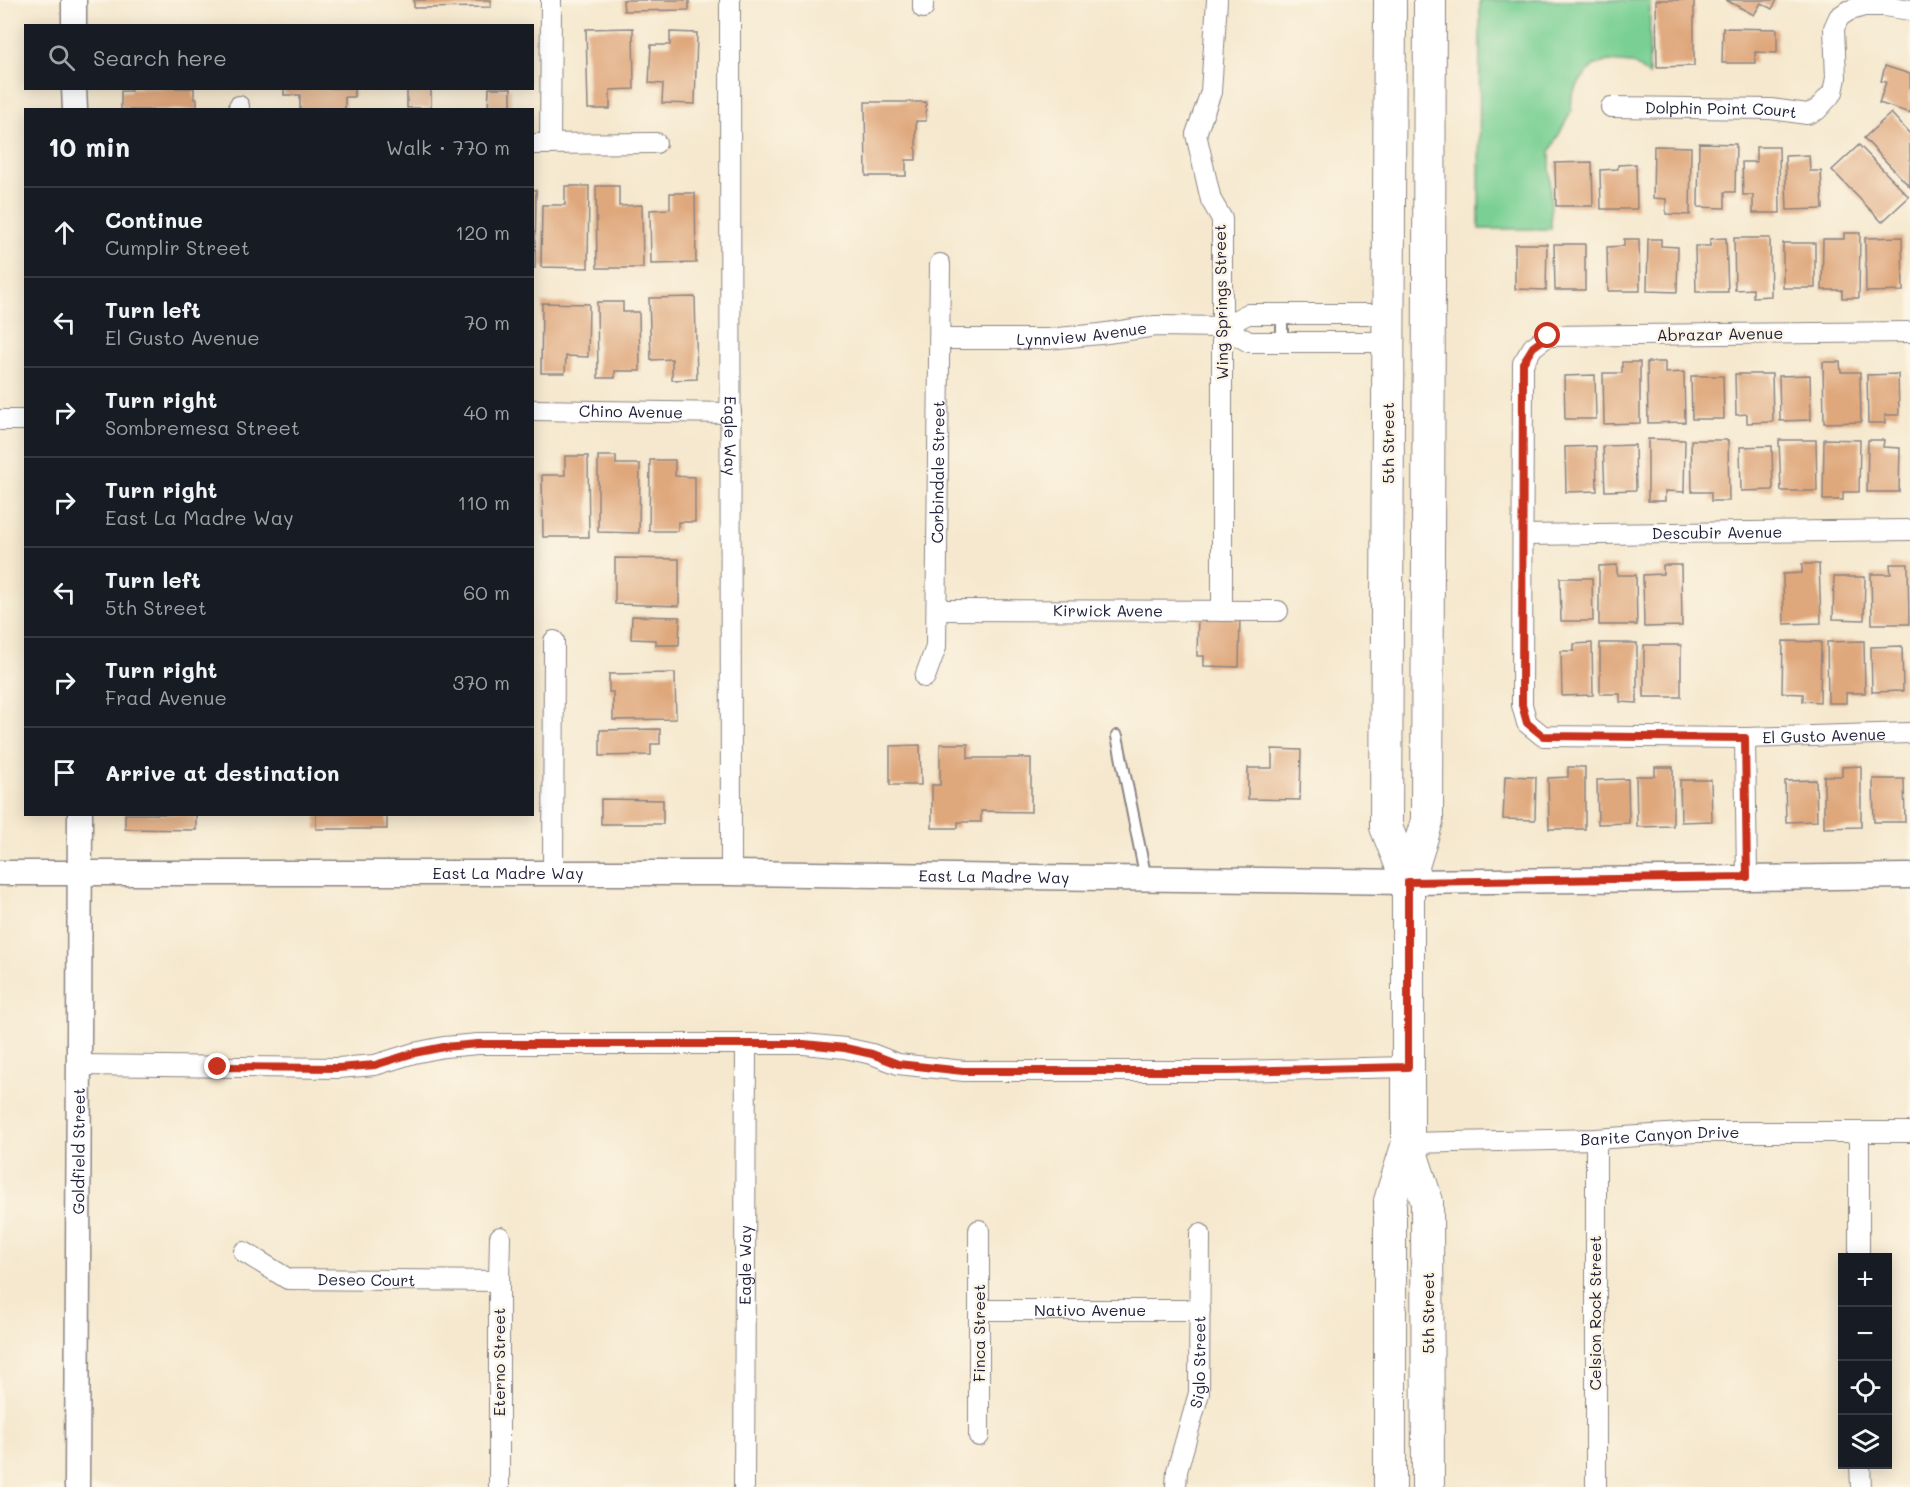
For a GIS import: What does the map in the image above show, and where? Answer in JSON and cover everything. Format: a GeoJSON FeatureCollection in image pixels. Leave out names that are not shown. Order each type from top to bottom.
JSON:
{"type":"FeatureCollection","features":[{"type":"Feature","properties":{"kind":"main road","name":"5th Street"},"geometry":{"type":"LineString","coordinates":[[1390,0],[1386,827],[1408,882]]}},
{"type":"Feature","properties":{"kind":"main road","name":"5th Street"},"geometry":{"type":"LineString","coordinates":[[1390,1487],[1390,1201],[1408,1143],[1408,882],[1427,821],[1430,0]]}},
{"type":"Feature","properties":{"kind":"main road","name":"5th Street"},"geometry":{"type":"LineString","coordinates":[[1408,1143],[1427,1202],[1428,1487]]}},
{"type":"Feature","properties":{"kind":"street"},"geometry":{"type":"LineString","coordinates":[[74,0],[74,24]]}},
{"type":"Feature","properties":{"kind":"street"},"geometry":{"type":"LineString","coordinates":[[551,0],[541,144],[656,143]]}},
{"type":"Feature","properties":{"kind":"street","name":"Eagle Way"},"geometry":{"type":"LineString","coordinates":[[730,0],[731,873]]}},
{"type":"Feature","properties":{"kind":"street","name":"Wing Springs Street"},"geometry":{"type":"LineString","coordinates":[[1217,0],[1211,92],[1196,134],[1211,200],[1222,219],[1222,611]]}},
{"type":"Feature","properties":{"kind":"street","name":"Dolphin Point Court"},"geometry":{"type":"LineString","coordinates":[[1611,107],[1771,109],[1807,114],[1817,110],[1833,92],[1836,78],[1834,28],[1839,16],[1848,10],[1864,6],[1910,10]]}},
{"type":"Feature","properties":{"kind":"street"},"geometry":{"type":"LineString","coordinates":[[74,90],[75,108]]}},
{"type":"Feature","properties":{"kind":"street","name":"Corbindale Street"},"geometry":{"type":"LineString","coordinates":[[925,677],[936,647],[938,610],[940,264]]}},
{"type":"Feature","properties":{"kind":"street","name":"Lynnview Avenue"},"geometry":{"type":"LineString","coordinates":[[941,339],[1048,339],[1156,326],[1222,327],[1248,314],[1282,314],[1388,328]]}},
{"type":"Feature","properties":{"kind":"street","name":"Lynnview Avenue"},"geometry":{"type":"LineString","coordinates":[[1222,327],[1249,342],[1282,342],[1388,328]]}},
{"type":"Feature","properties":{"kind":"street","name":"Abrazar Avenue"},"geometry":{"type":"LineString","coordinates":[[1523,535],[1523,363],[1533,347],[1548,336],[1910,332]]}},
{"type":"Feature","properties":{"kind":"street","name":"Chino Avenue"},"geometry":{"type":"LineString","coordinates":[[534,410],[731,413]]}},
{"type":"Feature","properties":{"kind":"street"},"geometry":{"type":"LineString","coordinates":[[0,420],[24,420]]}},
{"type":"Feature","properties":{"kind":"street","name":"Descubir Avenue"},"geometry":{"type":"LineString","coordinates":[[1523,535],[1910,530]]}},
{"type":"Feature","properties":{"kind":"street","name":"El Gusto Avenue"},"geometry":{"type":"LineString","coordinates":[[1523,535],[1522,705],[1527,723],[1543,736],[1745,738],[1910,733]]}},
{"type":"Feature","properties":{"kind":"street","name":"Kirwick Avene"},"geometry":{"type":"LineString","coordinates":[[938,610],[1278,611]]}},
{"type":"Feature","properties":{"kind":"street"},"geometry":{"type":"LineString","coordinates":[[553,873],[554,641]]}},
{"type":"Feature","properties":{"kind":"street"},"geometry":{"type":"LineString","coordinates":[[1745,738],[1747,877]]}},
{"type":"Feature","properties":{"kind":"street","name":"Goldfield Street"},"geometry":{"type":"LineString","coordinates":[[77,1487],[80,816]]}},
{"type":"Feature","properties":{"kind":"street","name":"East La Madre Way"},"geometry":{"type":"LineString","coordinates":[[0,873],[731,873],[1408,882],[1910,876]]}},
{"type":"Feature","properties":{"kind":"street"},"geometry":{"type":"LineString","coordinates":[[79,1065],[338,1068],[375,1065],[414,1053],[478,1044],[804,1044],[845,1048],[872,1054],[898,1064],[963,1071],[1229,1071],[1408,1067]]}},
{"type":"Feature","properties":{"kind":"street","name":"Eagle Way"},"geometry":{"type":"LineString","coordinates":[[744,1487],[746,1044]]}},
{"type":"Feature","properties":{"kind":"street","name":"Barite Canyon Drive"},"geometry":{"type":"LineString","coordinates":[[1408,1143],[1596,1139],[1695,1132],[1910,1132]]}},
{"type":"Feature","properties":{"kind":"street"},"geometry":{"type":"LineString","coordinates":[[1859,1132],[1859,1253]]}},
{"type":"Feature","properties":{"kind":"street","name":"Celsion Rock Street"},"geometry":{"type":"LineString","coordinates":[[1596,1139],[1596,1487]]}},
{"type":"Feature","properties":{"kind":"street","name":"Finca Street"},"geometry":{"type":"LineString","coordinates":[[979,1230],[979,1436]]}},
{"type":"Feature","properties":{"kind":"street","name":"Siglo Street"},"geometry":{"type":"LineString","coordinates":[[1176,1487],[1177,1471],[1199,1393],[1200,1234]]}},
{"type":"Feature","properties":{"kind":"street","name":"Eterno Street"},"geometry":{"type":"LineString","coordinates":[[499,1487],[500,1237]]}},
{"type":"Feature","properties":{"kind":"street","name":"Deseo Court"},"geometry":{"type":"LineString","coordinates":[[244,1252],[288,1279],[499,1281]]}},
{"type":"Feature","properties":{"kind":"street","name":"Nativo Avenue"},"geometry":{"type":"LineString","coordinates":[[979,1310],[1200,1310]]}},
{"type":"Feature","properties":{"kind":"street"},"geometry":{"type":"LineString","coordinates":[[1860,1469],[1861,1487]]}},
{"type":"Feature","properties":{"kind":"lane"},"geometry":{"type":"LineString","coordinates":[[1282,314],[1282,342]]}},
{"type":"Feature","properties":{"kind":"lane"},"geometry":{"type":"LineString","coordinates":[[1117,736],[1146,879]]}},
{"type":"Feature","properties":{"kind":"green space"},"geometry":{"type":"Polygon","coordinates":[[[1480,0],[1650,0],[1649,75],[1632,63],[1608,61],[1593,66],[1572,95],[1571,111],[1550,152],[1551,229],[1479,229],[1480,0]]]}},
{"type":"Feature","properties":{"kind":"building"},"geometry":{"type":"Polygon","coordinates":[[[414,0],[491,0],[491,7],[414,8],[414,0]]]}},
{"type":"Feature","properties":{"kind":"building"},"geometry":{"type":"Polygon","coordinates":[[[623,0],[689,0],[689,10],[624,11],[623,0]]]}},
{"type":"Feature","properties":{"kind":"building"},"geometry":{"type":"Polygon","coordinates":[[[1656,0],[1694,0],[1694,66],[1657,67],[1656,0]]]}},
{"type":"Feature","properties":{"kind":"building"},"geometry":{"type":"Polygon","coordinates":[[[1726,0],[1777,0],[1772,9],[1761,3],[1754,15],[1726,0]]]}},
{"type":"Feature","properties":{"kind":"building"},"geometry":{"type":"Polygon","coordinates":[[[633,28],[634,89],[610,90],[610,109],[588,109],[586,29],[633,28]]]}},
{"type":"Feature","properties":{"kind":"building"},"geometry":{"type":"Polygon","coordinates":[[[1723,28],[1777,29],[1777,53],[1755,52],[1755,63],[1722,63],[1723,28]]]}},
{"type":"Feature","properties":{"kind":"building"},"geometry":{"type":"Polygon","coordinates":[[[670,32],[697,33],[695,104],[662,103],[663,84],[649,83],[651,45],[670,45],[670,32]]]}},
{"type":"Feature","properties":{"kind":"building"},"geometry":{"type":"Polygon","coordinates":[[[1885,66],[1910,74],[1910,113],[1879,103],[1886,82],[1881,81],[1885,66]]]}},
{"type":"Feature","properties":{"kind":"building"},"geometry":{"type":"Polygon","coordinates":[[[194,90],[197,108],[121,108],[121,91],[194,90]]]}},
{"type":"Feature","properties":{"kind":"building"},"geometry":{"type":"Polygon","coordinates":[[[284,90],[354,90],[354,97],[345,97],[345,108],[300,108],[300,95],[284,95],[284,90]]]}},
{"type":"Feature","properties":{"kind":"building"},"geometry":{"type":"Polygon","coordinates":[[[407,90],[431,90],[431,108],[407,108],[407,90]]]}},
{"type":"Feature","properties":{"kind":"building"},"geometry":{"type":"Polygon","coordinates":[[[489,90],[511,90],[511,108],[488,108],[489,90]]]}},
{"type":"Feature","properties":{"kind":"building"},"geometry":{"type":"Polygon","coordinates":[[[865,102],[926,102],[926,121],[916,121],[916,160],[906,160],[906,176],[866,176],[865,102]]]}},
{"type":"Feature","properties":{"kind":"building"},"geometry":{"type":"Polygon","coordinates":[[[1891,113],[1910,134],[1910,187],[1864,138],[1891,113]]]}},
{"type":"Feature","properties":{"kind":"building"},"geometry":{"type":"Polygon","coordinates":[[[1699,143],[1736,144],[1735,192],[1725,192],[1725,208],[1698,207],[1699,143]]]}},
{"type":"Feature","properties":{"kind":"building"},"geometry":{"type":"Polygon","coordinates":[[[1859,145],[1909,197],[1882,222],[1832,170],[1859,145]]]}},
{"type":"Feature","properties":{"kind":"building"},"geometry":{"type":"Polygon","coordinates":[[[1654,146],[1691,147],[1690,215],[1666,214],[1666,199],[1653,198],[1654,146]]]}},
{"type":"Feature","properties":{"kind":"building"},"geometry":{"type":"Polygon","coordinates":[[[1756,147],[1779,147],[1780,213],[1753,213],[1753,195],[1743,195],[1742,162],[1756,162],[1756,147]]]}},
{"type":"Feature","properties":{"kind":"building"},"geometry":{"type":"Polygon","coordinates":[[[1809,155],[1810,171],[1821,171],[1823,209],[1787,210],[1785,156],[1809,155]]]}},
{"type":"Feature","properties":{"kind":"building"},"geometry":{"type":"Polygon","coordinates":[[[1592,162],[1593,206],[1556,206],[1555,163],[1592,162]]]}},
{"type":"Feature","properties":{"kind":"building"},"geometry":{"type":"Polygon","coordinates":[[[1636,164],[1637,209],[1601,209],[1600,170],[1618,169],[1618,165],[1636,164]]]}},
{"type":"Feature","properties":{"kind":"building"},"geometry":{"type":"Polygon","coordinates":[[[565,186],[589,186],[588,268],[541,267],[542,205],[565,205],[565,186]]]}},
{"type":"Feature","properties":{"kind":"building"},"geometry":{"type":"Polygon","coordinates":[[[596,186],[619,186],[619,206],[642,205],[643,268],[597,268],[596,186]]]}},
{"type":"Feature","properties":{"kind":"building"},"geometry":{"type":"Polygon","coordinates":[[[534,190],[536,190],[535,268],[534,190]]]}},
{"type":"Feature","properties":{"kind":"building"},"geometry":{"type":"Polygon","coordinates":[[[670,193],[695,193],[696,263],[651,264],[650,210],[670,209],[670,193]]]}},
{"type":"Feature","properties":{"kind":"building"},"geometry":{"type":"Polygon","coordinates":[[[1844,233],[1860,233],[1859,298],[1842,298],[1842,290],[1822,290],[1823,239],[1844,239],[1844,233]]]}},
{"type":"Feature","properties":{"kind":"building"},"geometry":{"type":"Polygon","coordinates":[[[1902,237],[1903,291],[1866,292],[1865,238],[1902,237]]]}},
{"type":"Feature","properties":{"kind":"building"},"geometry":{"type":"Polygon","coordinates":[[[1726,238],[1728,292],[1696,292],[1695,246],[1710,246],[1710,239],[1726,238]]]}},
{"type":"Feature","properties":{"kind":"building"},"geometry":{"type":"Polygon","coordinates":[[[1734,238],[1770,238],[1771,296],[1753,297],[1753,289],[1735,290],[1734,238]]]}},
{"type":"Feature","properties":{"kind":"building"},"geometry":{"type":"Polygon","coordinates":[[[1624,239],[1639,239],[1640,291],[1608,291],[1607,247],[1624,246],[1624,239]]]}},
{"type":"Feature","properties":{"kind":"building"},"geometry":{"type":"Polygon","coordinates":[[[1648,239],[1661,239],[1661,246],[1678,247],[1677,292],[1647,291],[1648,239]]]}},
{"type":"Feature","properties":{"kind":"building"},"geometry":{"type":"Polygon","coordinates":[[[1783,243],[1815,243],[1815,288],[1783,288],[1783,243]]]}},
{"type":"Feature","properties":{"kind":"building"},"geometry":{"type":"Polygon","coordinates":[[[1515,244],[1547,244],[1546,290],[1515,289],[1515,244]]]}},
{"type":"Feature","properties":{"kind":"building"},"geometry":{"type":"Polygon","coordinates":[[[1554,244],[1585,244],[1585,290],[1555,290],[1554,244]]]}},
{"type":"Feature","properties":{"kind":"building"},"geometry":{"type":"Polygon","coordinates":[[[695,297],[697,379],[672,380],[672,359],[651,360],[649,298],[695,297]]]}},
{"type":"Feature","properties":{"kind":"building"},"geometry":{"type":"Polygon","coordinates":[[[597,302],[623,302],[623,312],[639,312],[640,371],[615,371],[615,378],[598,378],[597,302]]]}},
{"type":"Feature","properties":{"kind":"building"},"geometry":{"type":"Polygon","coordinates":[[[542,303],[589,304],[588,357],[566,356],[565,373],[541,373],[542,303]]]}},
{"type":"Feature","properties":{"kind":"building"},"geometry":{"type":"Polygon","coordinates":[[[1622,362],[1640,362],[1640,423],[1604,424],[1603,373],[1622,373],[1622,362]]]}},
{"type":"Feature","properties":{"kind":"building"},"geometry":{"type":"Polygon","coordinates":[[[1647,362],[1665,362],[1665,373],[1684,372],[1685,422],[1648,423],[1647,362]]]}},
{"type":"Feature","properties":{"kind":"building"},"geometry":{"type":"Polygon","coordinates":[[[1823,362],[1840,362],[1841,372],[1860,372],[1861,422],[1824,423],[1823,362]]]}},
{"type":"Feature","properties":{"kind":"building"},"geometry":{"type":"Polygon","coordinates":[[[1735,374],[1772,374],[1773,422],[1747,423],[1747,414],[1736,415],[1735,374]]]}},
{"type":"Feature","properties":{"kind":"building"},"geometry":{"type":"Polygon","coordinates":[[[1898,374],[1899,415],[1885,415],[1885,423],[1868,423],[1867,375],[1898,374]]]}},
{"type":"Feature","properties":{"kind":"building"},"geometry":{"type":"Polygon","coordinates":[[[1595,375],[1596,419],[1565,419],[1564,376],[1595,375]]]}},
{"type":"Feature","properties":{"kind":"building"},"geometry":{"type":"Polygon","coordinates":[[[1810,375],[1811,420],[1780,421],[1779,376],[1810,375]]]}},
{"type":"Feature","properties":{"kind":"building"},"geometry":{"type":"Polygon","coordinates":[[[1691,376],[1723,376],[1724,419],[1692,419],[1691,376]]]}},
{"type":"Feature","properties":{"kind":"building"},"geometry":{"type":"Polygon","coordinates":[[[1648,439],[1685,440],[1684,492],[1665,491],[1665,501],[1648,501],[1648,439]]]}},
{"type":"Feature","properties":{"kind":"building"},"geometry":{"type":"Polygon","coordinates":[[[1824,439],[1860,440],[1859,492],[1843,492],[1843,500],[1823,500],[1824,439]]]}},
{"type":"Feature","properties":{"kind":"building"},"geometry":{"type":"Polygon","coordinates":[[[1691,440],[1728,440],[1729,501],[1711,501],[1711,492],[1692,492],[1691,440]]]}},
{"type":"Feature","properties":{"kind":"building"},"geometry":{"type":"Polygon","coordinates":[[[1779,440],[1816,440],[1817,491],[1781,491],[1779,440]]]}},
{"type":"Feature","properties":{"kind":"building"},"geometry":{"type":"Polygon","coordinates":[[[1868,440],[1884,440],[1883,447],[1900,448],[1899,492],[1867,492],[1868,440]]]}},
{"type":"Feature","properties":{"kind":"building"},"geometry":{"type":"Polygon","coordinates":[[[1635,445],[1636,490],[1605,491],[1603,446],[1635,445]]]}},
{"type":"Feature","properties":{"kind":"building"},"geometry":{"type":"Polygon","coordinates":[[[1596,446],[1597,491],[1566,492],[1565,447],[1596,446]]]}},
{"type":"Feature","properties":{"kind":"building"},"geometry":{"type":"Polygon","coordinates":[[[1772,446],[1773,490],[1741,491],[1740,447],[1772,446]]]}},
{"type":"Feature","properties":{"kind":"building"},"geometry":{"type":"Polygon","coordinates":[[[565,456],[588,456],[589,537],[543,537],[542,475],[565,475],[565,456]]]}},
{"type":"Feature","properties":{"kind":"building"},"geometry":{"type":"Polygon","coordinates":[[[598,456],[616,456],[616,464],[640,464],[639,533],[598,532],[598,456]]]}},
{"type":"Feature","properties":{"kind":"building"},"geometry":{"type":"Polygon","coordinates":[[[650,460],[675,460],[675,476],[695,477],[695,522],[678,522],[678,531],[649,531],[650,460]]]}},
{"type":"Feature","properties":{"kind":"building"},"geometry":{"type":"Polygon","coordinates":[[[615,558],[679,559],[679,606],[615,604],[615,558]]]}},
{"type":"Feature","properties":{"kind":"building"},"geometry":{"type":"Polygon","coordinates":[[[1802,564],[1819,564],[1821,623],[1784,624],[1783,574],[1802,573],[1802,564]]]}},
{"type":"Feature","properties":{"kind":"building"},"geometry":{"type":"Polygon","coordinates":[[[1890,564],[1908,564],[1909,624],[1872,624],[1871,574],[1891,574],[1890,564]]]}},
{"type":"Feature","properties":{"kind":"building"},"geometry":{"type":"Polygon","coordinates":[[[1617,565],[1617,575],[1636,575],[1637,625],[1599,625],[1599,566],[1617,565]]]}},
{"type":"Feature","properties":{"kind":"building"},"geometry":{"type":"Polygon","coordinates":[[[1663,565],[1681,565],[1682,626],[1644,627],[1643,575],[1663,574],[1663,565]]]}},
{"type":"Feature","properties":{"kind":"building"},"geometry":{"type":"Polygon","coordinates":[[[1834,577],[1865,577],[1864,620],[1833,619],[1834,577]]]}},
{"type":"Feature","properties":{"kind":"building"},"geometry":{"type":"Polygon","coordinates":[[[1560,578],[1592,578],[1593,621],[1561,621],[1560,578]]]}},
{"type":"Feature","properties":{"kind":"building"},"geometry":{"type":"Polygon","coordinates":[[[1198,612],[1240,613],[1239,667],[1204,666],[1204,656],[1197,656],[1198,612]]]}},
{"type":"Feature","properties":{"kind":"building"},"geometry":{"type":"Polygon","coordinates":[[[632,616],[680,617],[679,645],[656,645],[656,640],[631,639],[632,616]]]}},
{"type":"Feature","properties":{"kind":"building"},"geometry":{"type":"Polygon","coordinates":[[[1783,641],[1821,642],[1820,702],[1803,701],[1803,694],[1782,693],[1783,641]]]}},
{"type":"Feature","properties":{"kind":"building"},"geometry":{"type":"Polygon","coordinates":[[[1864,641],[1865,693],[1846,693],[1846,703],[1828,703],[1827,642],[1864,641]]]}},
{"type":"Feature","properties":{"kind":"building"},"geometry":{"type":"Polygon","coordinates":[[[1592,643],[1593,695],[1562,696],[1561,651],[1574,651],[1574,644],[1592,643]]]}},
{"type":"Feature","properties":{"kind":"building"},"geometry":{"type":"Polygon","coordinates":[[[1600,643],[1637,643],[1637,703],[1620,702],[1620,694],[1600,694],[1600,643]]]}},
{"type":"Feature","properties":{"kind":"building"},"geometry":{"type":"Polygon","coordinates":[[[1644,645],[1681,645],[1681,697],[1644,697],[1644,645]]]}},
{"type":"Feature","properties":{"kind":"building"},"geometry":{"type":"Polygon","coordinates":[[[1902,646],[1903,691],[1872,692],[1871,647],[1902,646]]]}},
{"type":"Feature","properties":{"kind":"building"},"geometry":{"type":"Polygon","coordinates":[[[675,673],[676,719],[613,720],[613,692],[609,692],[609,674],[675,673]]]}},
{"type":"Feature","properties":{"kind":"building"},"geometry":{"type":"Polygon","coordinates":[[[660,729],[660,744],[651,744],[651,755],[600,756],[600,730],[660,729]]]}},
{"type":"Feature","properties":{"kind":"building"},"geometry":{"type":"Polygon","coordinates":[[[940,744],[968,744],[968,758],[1031,758],[1031,812],[981,811],[981,822],[958,822],[958,828],[932,828],[932,785],[940,785],[940,744]]]}},
{"type":"Feature","properties":{"kind":"building"},"geometry":{"type":"Polygon","coordinates":[[[920,745],[921,785],[890,785],[890,746],[920,745]]]}},
{"type":"Feature","properties":{"kind":"building"},"geometry":{"type":"Polygon","coordinates":[[[1272,749],[1301,750],[1300,800],[1248,799],[1248,768],[1272,768],[1272,749]]]}},
{"type":"Feature","properties":{"kind":"building"},"geometry":{"type":"Polygon","coordinates":[[[1861,766],[1861,827],[1824,828],[1824,776],[1842,776],[1842,767],[1861,766]]]}},
{"type":"Feature","properties":{"kind":"building"},"geometry":{"type":"Polygon","coordinates":[[[1568,767],[1585,767],[1585,829],[1549,829],[1548,778],[1568,777],[1568,767]]]}},
{"type":"Feature","properties":{"kind":"building"},"geometry":{"type":"Polygon","coordinates":[[[1655,767],[1673,767],[1673,826],[1637,827],[1636,776],[1655,776],[1655,767]]]}},
{"type":"Feature","properties":{"kind":"building"},"geometry":{"type":"Polygon","coordinates":[[[1505,776],[1536,777],[1535,820],[1503,819],[1505,776]]]}},
{"type":"Feature","properties":{"kind":"building"},"geometry":{"type":"Polygon","coordinates":[[[1628,779],[1629,823],[1598,824],[1597,780],[1628,779]]]}},
{"type":"Feature","properties":{"kind":"building"},"geometry":{"type":"Polygon","coordinates":[[[1873,779],[1904,779],[1905,822],[1874,822],[1873,779]]]}},
{"type":"Feature","properties":{"kind":"building"},"geometry":{"type":"Polygon","coordinates":[[[1680,780],[1711,780],[1712,821],[1681,822],[1680,780]]]}},
{"type":"Feature","properties":{"kind":"building"},"geometry":{"type":"Polygon","coordinates":[[[1816,780],[1817,821],[1786,822],[1785,781],[1816,780]]]}},
{"type":"Feature","properties":{"kind":"building"},"geometry":{"type":"Polygon","coordinates":[[[601,799],[663,800],[663,824],[601,824],[601,799]]]}},
{"type":"Feature","properties":{"kind":"building"},"geometry":{"type":"Polygon","coordinates":[[[125,816],[196,816],[196,830],[125,829],[125,816]]]}},
{"type":"Feature","properties":{"kind":"building"},"geometry":{"type":"Polygon","coordinates":[[[316,816],[387,816],[387,829],[316,829],[316,816]]]}},
{"type":"Feature","properties":{"kind":"route"},"geometry":{"type":"LineString","coordinates":[[218,1067],[338,1068],[375,1065],[414,1053],[478,1044],[804,1044],[845,1048],[872,1054],[898,1064],[963,1071],[1229,1071],[1408,1067],[1408,882],[1747,877],[1745,738],[1543,736],[1527,723],[1522,705],[1523,363],[1533,347],[1548,336]]}}]}
